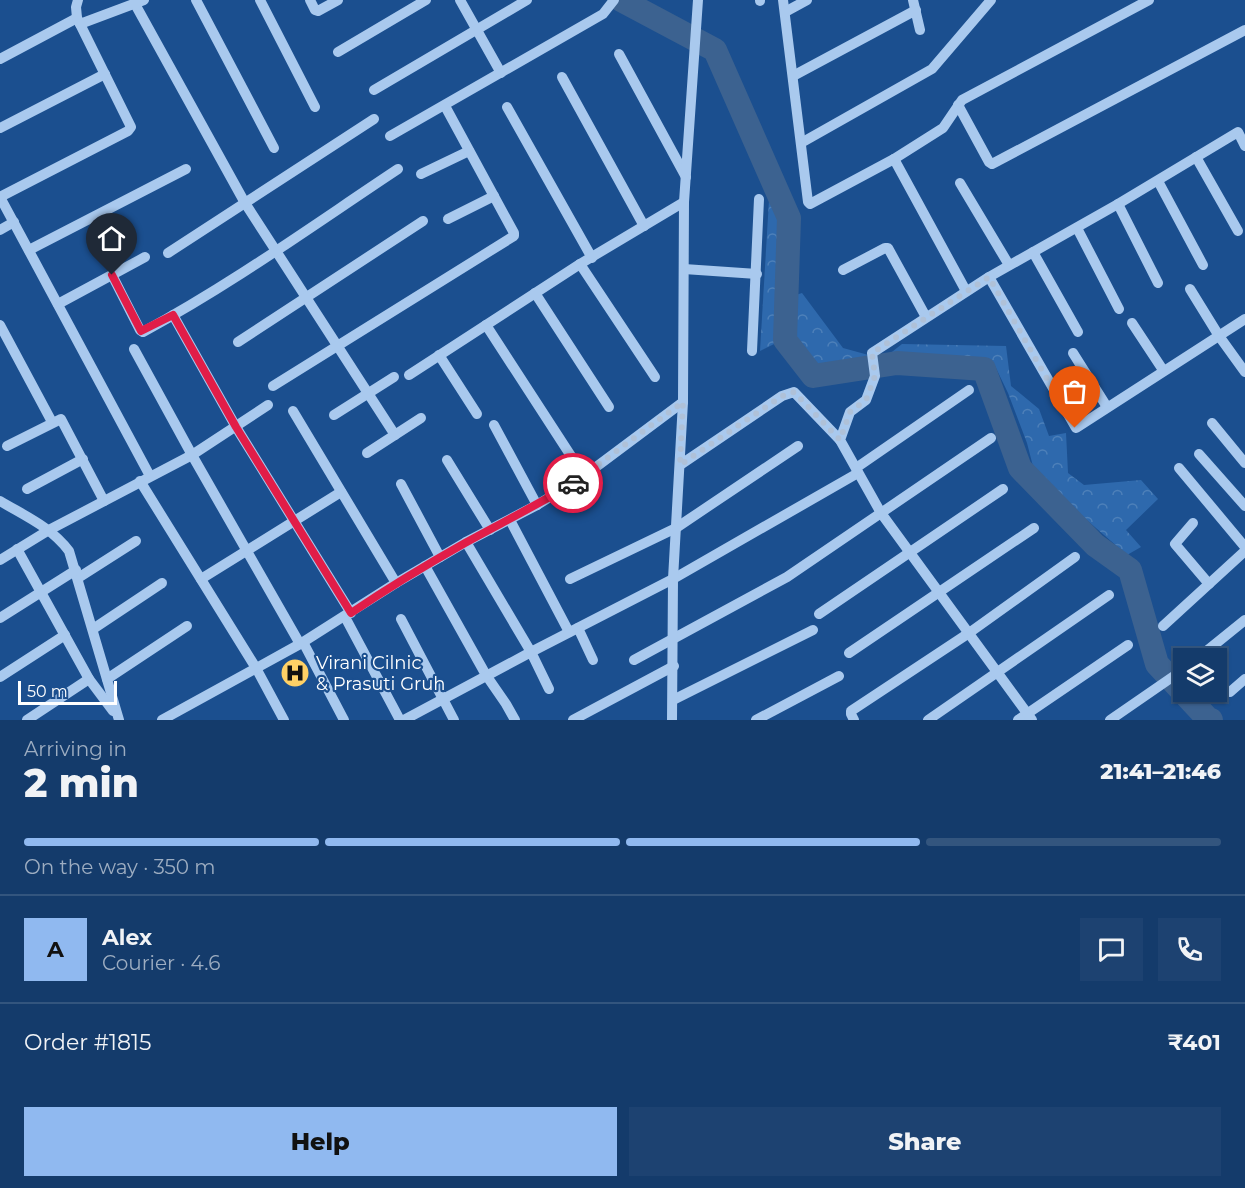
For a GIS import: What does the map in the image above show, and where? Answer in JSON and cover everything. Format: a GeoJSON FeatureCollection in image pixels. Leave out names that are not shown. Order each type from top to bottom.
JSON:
{"type":"FeatureCollection","features":[{"type":"Feature","properties":{"kind":"street"},"geometry":{"type":"LineString","coordinates":[[78,0],[76,7],[78,21],[130,129],[0,197],[58,304],[145,479],[284,720]]}},
{"type":"Feature","properties":{"kind":"street"},"geometry":{"type":"LineString","coordinates":[[196,0],[274,148]]}},
{"type":"Feature","properties":{"kind":"street"},"geometry":{"type":"LineString","coordinates":[[260,0],[315,107]]}},
{"type":"Feature","properties":{"kind":"street"},"geometry":{"type":"LineString","coordinates":[[310,0],[318,11],[338,0]]}},
{"type":"Feature","properties":{"kind":"street"},"geometry":{"type":"LineString","coordinates":[[338,52],[426,0]]}},
{"type":"Feature","properties":{"kind":"street"},"geometry":{"type":"LineString","coordinates":[[460,0],[501,73]]}},
{"type":"Feature","properties":{"kind":"street"},"geometry":{"type":"LineString","coordinates":[[374,90],[527,0]]}},
{"type":"Feature","properties":{"kind":"street"},"geometry":{"type":"LineString","coordinates":[[390,136],[603,14],[615,0]]}},
{"type":"Feature","properties":{"kind":"street"},"geometry":{"type":"LineString","coordinates":[[783,0],[810,204],[894,159],[943,128],[950,121],[962,100],[1149,0]]}},
{"type":"Feature","properties":{"kind":"street"},"geometry":{"type":"LineString","coordinates":[[785,12],[807,0]]}},
{"type":"Feature","properties":{"kind":"street"},"geometry":{"type":"LineString","coordinates":[[801,143],[932,69],[991,0]]}},
{"type":"Feature","properties":{"kind":"street"},"geometry":{"type":"LineString","coordinates":[[0,59],[78,21],[139,2],[245,203],[395,435]]}},
{"type":"Feature","properties":{"kind":"street"},"geometry":{"type":"LineString","coordinates":[[672,720],[673,579],[683,402],[684,201],[698,5]]}},
{"type":"Feature","properties":{"kind":"street"},"geometry":{"type":"LineString","coordinates":[[793,76],[914,5],[920,30]]}},
{"type":"Feature","properties":{"kind":"street"},"geometry":{"type":"LineString","coordinates":[[958,105],[992,164],[1245,30]]}},
{"type":"Feature","properties":{"kind":"street"},"geometry":{"type":"LineString","coordinates":[[619,54],[686,177]]}},
{"type":"Feature","properties":{"kind":"street"},"geometry":{"type":"LineString","coordinates":[[0,128],[105,74]]}},
{"type":"Feature","properties":{"kind":"street"},"geometry":{"type":"LineString","coordinates":[[562,77],[644,226]]}},
{"type":"Feature","properties":{"kind":"street"},"geometry":{"type":"LineString","coordinates":[[273,386],[513,238],[514,233],[445,106]]}},
{"type":"Feature","properties":{"kind":"street"},"geometry":{"type":"LineString","coordinates":[[507,108],[592,258]]}},
{"type":"Feature","properties":{"kind":"street"},"geometry":{"type":"LineString","coordinates":[[168,253],[374,119]]}},
{"type":"Feature","properties":{"kind":"street"},"geometry":{"type":"LineString","coordinates":[[840,440],[850,412],[866,400],[875,376],[872,353],[989,277],[1158,181],[1238,132],[1245,146]]}},
{"type":"Feature","properties":{"kind":"street"},"geometry":{"type":"LineString","coordinates":[[421,174],[470,151]]}},
{"type":"Feature","properties":{"kind":"street"},"geometry":{"type":"LineString","coordinates":[[1196,157],[1238,231]]}},
{"type":"Feature","properties":{"kind":"street"},"geometry":{"type":"LineString","coordinates":[[894,159],[966,291]]}},
{"type":"Feature","properties":{"kind":"street"},"geometry":{"type":"LineString","coordinates":[[28,250],[186,168]]}},
{"type":"Feature","properties":{"kind":"street"},"geometry":{"type":"LineString","coordinates":[[112,275],[141,331],[173,315],[275,251],[398,168]]}},
{"type":"Feature","properties":{"kind":"street"},"geometry":{"type":"LineString","coordinates":[[1158,181],[1203,265]]}},
{"type":"Feature","properties":{"kind":"street"},"geometry":{"type":"LineString","coordinates":[[960,183],[1009,265]]}},
{"type":"Feature","properties":{"kind":"street"},"geometry":{"type":"LineString","coordinates":[[448,219],[494,196]]}},
{"type":"Feature","properties":{"kind":"street"},"geometry":{"type":"LineString","coordinates":[[752,351],[759,200]]}},
{"type":"Feature","properties":{"kind":"street"},"geometry":{"type":"LineString","coordinates":[[409,375],[580,264],[684,201]]}},
{"type":"Feature","properties":{"kind":"street"},"geometry":{"type":"LineString","coordinates":[[1118,204],[1158,283]]}},
{"type":"Feature","properties":{"kind":"street"},"geometry":{"type":"LineString","coordinates":[[238,342],[423,221]]}},
{"type":"Feature","properties":{"kind":"street"},"geometry":{"type":"LineString","coordinates":[[0,230],[14,222]]}},
{"type":"Feature","properties":{"kind":"street"},"geometry":{"type":"LineString","coordinates":[[1077,228],[1119,309]]}},
{"type":"Feature","properties":{"kind":"street"},"geometry":{"type":"LineString","coordinates":[[843,270],[887,248],[926,317]]}},
{"type":"Feature","properties":{"kind":"street"},"geometry":{"type":"LineString","coordinates":[[1033,252],[1078,332]]}},
{"type":"Feature","properties":{"kind":"street"},"geometry":{"type":"LineString","coordinates":[[58,304],[145,257]]}},
{"type":"Feature","properties":{"kind":"street"},"geometry":{"type":"LineString","coordinates":[[580,264],[655,377]]}},
{"type":"Feature","properties":{"kind":"street"},"geometry":{"type":"LineString","coordinates":[[684,268],[757,273]]}},
{"type":"Feature","properties":{"kind":"street"},"geometry":{"type":"LineString","coordinates":[[989,277],[1074,427],[1077,428],[1245,319]]}},
{"type":"Feature","properties":{"kind":"street"},"geometry":{"type":"LineString","coordinates":[[1190,288],[1219,336],[1245,372]]}},
{"type":"Feature","properties":{"kind":"street"},"geometry":{"type":"LineString","coordinates":[[535,293],[609,407]]}},
{"type":"Feature","properties":{"kind":"street"},"geometry":{"type":"LineString","coordinates":[[173,315],[236,427],[348,615],[402,720],[673,579],[857,471],[969,390]]}},
{"type":"Feature","properties":{"kind":"street"},"geometry":{"type":"LineString","coordinates":[[1132,323],[1164,370]]}},
{"type":"Feature","properties":{"kind":"street"},"geometry":{"type":"LineString","coordinates":[[0,325],[52,422]]}},
{"type":"Feature","properties":{"kind":"street"},"geometry":{"type":"LineString","coordinates":[[486,325],[584,476]]}},
{"type":"Feature","properties":{"kind":"street"},"geometry":{"type":"LineString","coordinates":[[134,349],[246,551],[302,643],[344,720]]}},
{"type":"Feature","properties":{"kind":"street"},"geometry":{"type":"LineString","coordinates":[[1073,353],[1107,407]]}},
{"type":"Feature","properties":{"kind":"street"},"geometry":{"type":"LineString","coordinates":[[439,355],[477,414]]}},
{"type":"Feature","properties":{"kind":"street"},"geometry":{"type":"LineString","coordinates":[[334,415],[394,377]]}},
{"type":"Feature","properties":{"kind":"street"},"geometry":{"type":"LineString","coordinates":[[680,465],[782,396],[794,392],[840,440],[881,513],[969,633],[1025,718],[1128,645]]}},
{"type":"Feature","properties":{"kind":"street"},"geometry":{"type":"LineString","coordinates":[[162,720],[302,643],[466,542],[537,505],[584,476],[683,402]]}},
{"type":"Feature","properties":{"kind":"street"},"geometry":{"type":"LineString","coordinates":[[0,560],[49,530],[192,455],[268,405]]}},
{"type":"Feature","properties":{"kind":"street"},"geometry":{"type":"LineString","coordinates":[[293,411],[396,583]]}},
{"type":"Feature","properties":{"kind":"street"},"geometry":{"type":"LineString","coordinates":[[367,453],[421,418]]}},
{"type":"Feature","properties":{"kind":"street"},"geometry":{"type":"LineString","coordinates":[[7,446],[58,419],[62,420],[104,501]]}},
{"type":"Feature","properties":{"kind":"street"},"geometry":{"type":"LineString","coordinates":[[1212,423],[1245,463]]}},
{"type":"Feature","properties":{"kind":"street"},"geometry":{"type":"LineString","coordinates":[[494,425],[537,505]]}},
{"type":"Feature","properties":{"kind":"street"},"geometry":{"type":"LineString","coordinates":[[634,660],[773,586],[991,438]]}},
{"type":"Feature","properties":{"kind":"street"},"geometry":{"type":"LineString","coordinates":[[570,579],[676,528],[798,446]]}},
{"type":"Feature","properties":{"kind":"street"},"geometry":{"type":"LineString","coordinates":[[1199,454],[1245,506]]}},
{"type":"Feature","properties":{"kind":"street"},"geometry":{"type":"LineString","coordinates":[[27,489],[82,459]]}},
{"type":"Feature","properties":{"kind":"street"},"geometry":{"type":"LineString","coordinates":[[447,460],[490,530]]}},
{"type":"Feature","properties":{"kind":"street"},"geometry":{"type":"LineString","coordinates":[[1163,626],[1245,549],[1179,468]]}},
{"type":"Feature","properties":{"kind":"street"},"geometry":{"type":"LineString","coordinates":[[401,484],[440,557]]}},
{"type":"Feature","properties":{"kind":"street"},"geometry":{"type":"LineString","coordinates":[[819,614],[1003,489]]}},
{"type":"Feature","properties":{"kind":"street"},"geometry":{"type":"LineString","coordinates":[[201,579],[341,492]]}},
{"type":"Feature","properties":{"kind":"street"},"geometry":{"type":"LineString","coordinates":[[0,501],[49,530],[69,551],[118,719]]}},
{"type":"Feature","properties":{"kind":"street"},"geometry":{"type":"LineString","coordinates":[[510,520],[573,630],[594,660]]}},
{"type":"Feature","properties":{"kind":"street"},"geometry":{"type":"LineString","coordinates":[[1193,523],[1175,544],[1209,584]]}},
{"type":"Feature","properties":{"kind":"street"},"geometry":{"type":"LineString","coordinates":[[849,653],[1034,528]]}},
{"type":"Feature","properties":{"kind":"street"},"geometry":{"type":"LineString","coordinates":[[0,618],[41,592],[136,541]]}},
{"type":"Feature","properties":{"kind":"street"},"geometry":{"type":"LineString","coordinates":[[466,542],[531,652],[549,689]]}},
{"type":"Feature","properties":{"kind":"street"},"geometry":{"type":"LineString","coordinates":[[17,549],[89,679],[118,719]]}},
{"type":"Feature","properties":{"kind":"street"},"geometry":{"type":"LineString","coordinates":[[854,720],[852,711],[969,633],[1075,557]]}},
{"type":"Feature","properties":{"kind":"street"},"geometry":{"type":"LineString","coordinates":[[425,566],[486,675],[507,704],[515,720]]}},
{"type":"Feature","properties":{"kind":"street"},"geometry":{"type":"LineString","coordinates":[[93,629],[162,583]]}},
{"type":"Feature","properties":{"kind":"street"},"geometry":{"type":"LineString","coordinates":[[928,720],[1109,595]]}},
{"type":"Feature","properties":{"kind":"street"},"geometry":{"type":"LineString","coordinates":[[401,619],[454,720]]}},
{"type":"Feature","properties":{"kind":"street"},"geometry":{"type":"LineString","coordinates":[[1211,648],[1245,620]]}},
{"type":"Feature","properties":{"kind":"street"},"geometry":{"type":"LineString","coordinates":[[107,679],[187,626]]}},
{"type":"Feature","properties":{"kind":"street"},"geometry":{"type":"LineString","coordinates":[[673,700],[813,630]]}},
{"type":"Feature","properties":{"kind":"street"},"geometry":{"type":"LineString","coordinates":[[0,677],[65,635]]}},
{"type":"Feature","properties":{"kind":"street"},"geometry":{"type":"LineString","coordinates":[[573,720],[674,666]]}},
{"type":"Feature","properties":{"kind":"street"},"geometry":{"type":"LineString","coordinates":[[756,720],[839,676]]}},
{"type":"Feature","properties":{"kind":"street"},"geometry":{"type":"LineString","coordinates":[[1110,720],[1173,676]]}},
{"type":"Feature","properties":{"kind":"street"},"geometry":{"type":"LineString","coordinates":[[27,720],[89,679]]}},
{"type":"Feature","properties":{"kind":"street"},"geometry":{"type":"LineString","coordinates":[[1230,692],[1245,679]]}},
{"type":"Feature","properties":{"kind":"green space"},"geometry":{"type":"Polygon","coordinates":[[[769,200],[783,203],[782,340],[760,351],[769,200]]]}},
{"type":"Feature","properties":{"kind":"green space"},"geometry":{"type":"Polygon","coordinates":[[[802,293],[843,348],[883,359],[902,344],[1006,346],[1011,386],[1039,409],[1049,436],[1066,433],[1068,473],[1084,485],[1141,480],[1158,499],[1126,530],[1141,547],[1127,555],[1050,488],[1034,470],[1027,443],[995,366],[949,359],[892,363],[853,370],[813,365],[793,335],[790,297],[802,293]]]}},
{"type":"Feature","properties":{"kind":"waterway"},"geometry":{"type":"LineString","coordinates":[[621,0],[715,50],[789,218],[785,340],[813,376],[897,363],[984,369],[1020,468],[1095,545],[1130,570],[1157,664],[1211,720]]}},
{"type":"Feature","properties":{"kind":"way so far"},"geometry":{"type":"LineString","coordinates":[[573,483],[683,402],[680,465],[782,396],[794,392],[840,440],[850,412],[866,400],[875,376],[872,353],[989,277],[1075,428]]}},
{"type":"Feature","properties":{"kind":"place","name":"Virani Cilnic & Prasuti Gruh"},"geometry":{"type":"Point","coordinates":[295,673]}},
{"type":"Feature","properties":{"kind":"route"},"geometry":{"type":"LineString","coordinates":[[112,275],[141,331],[144,332],[173,315],[236,427],[351,613],[410,574],[573,483]]}}]}
